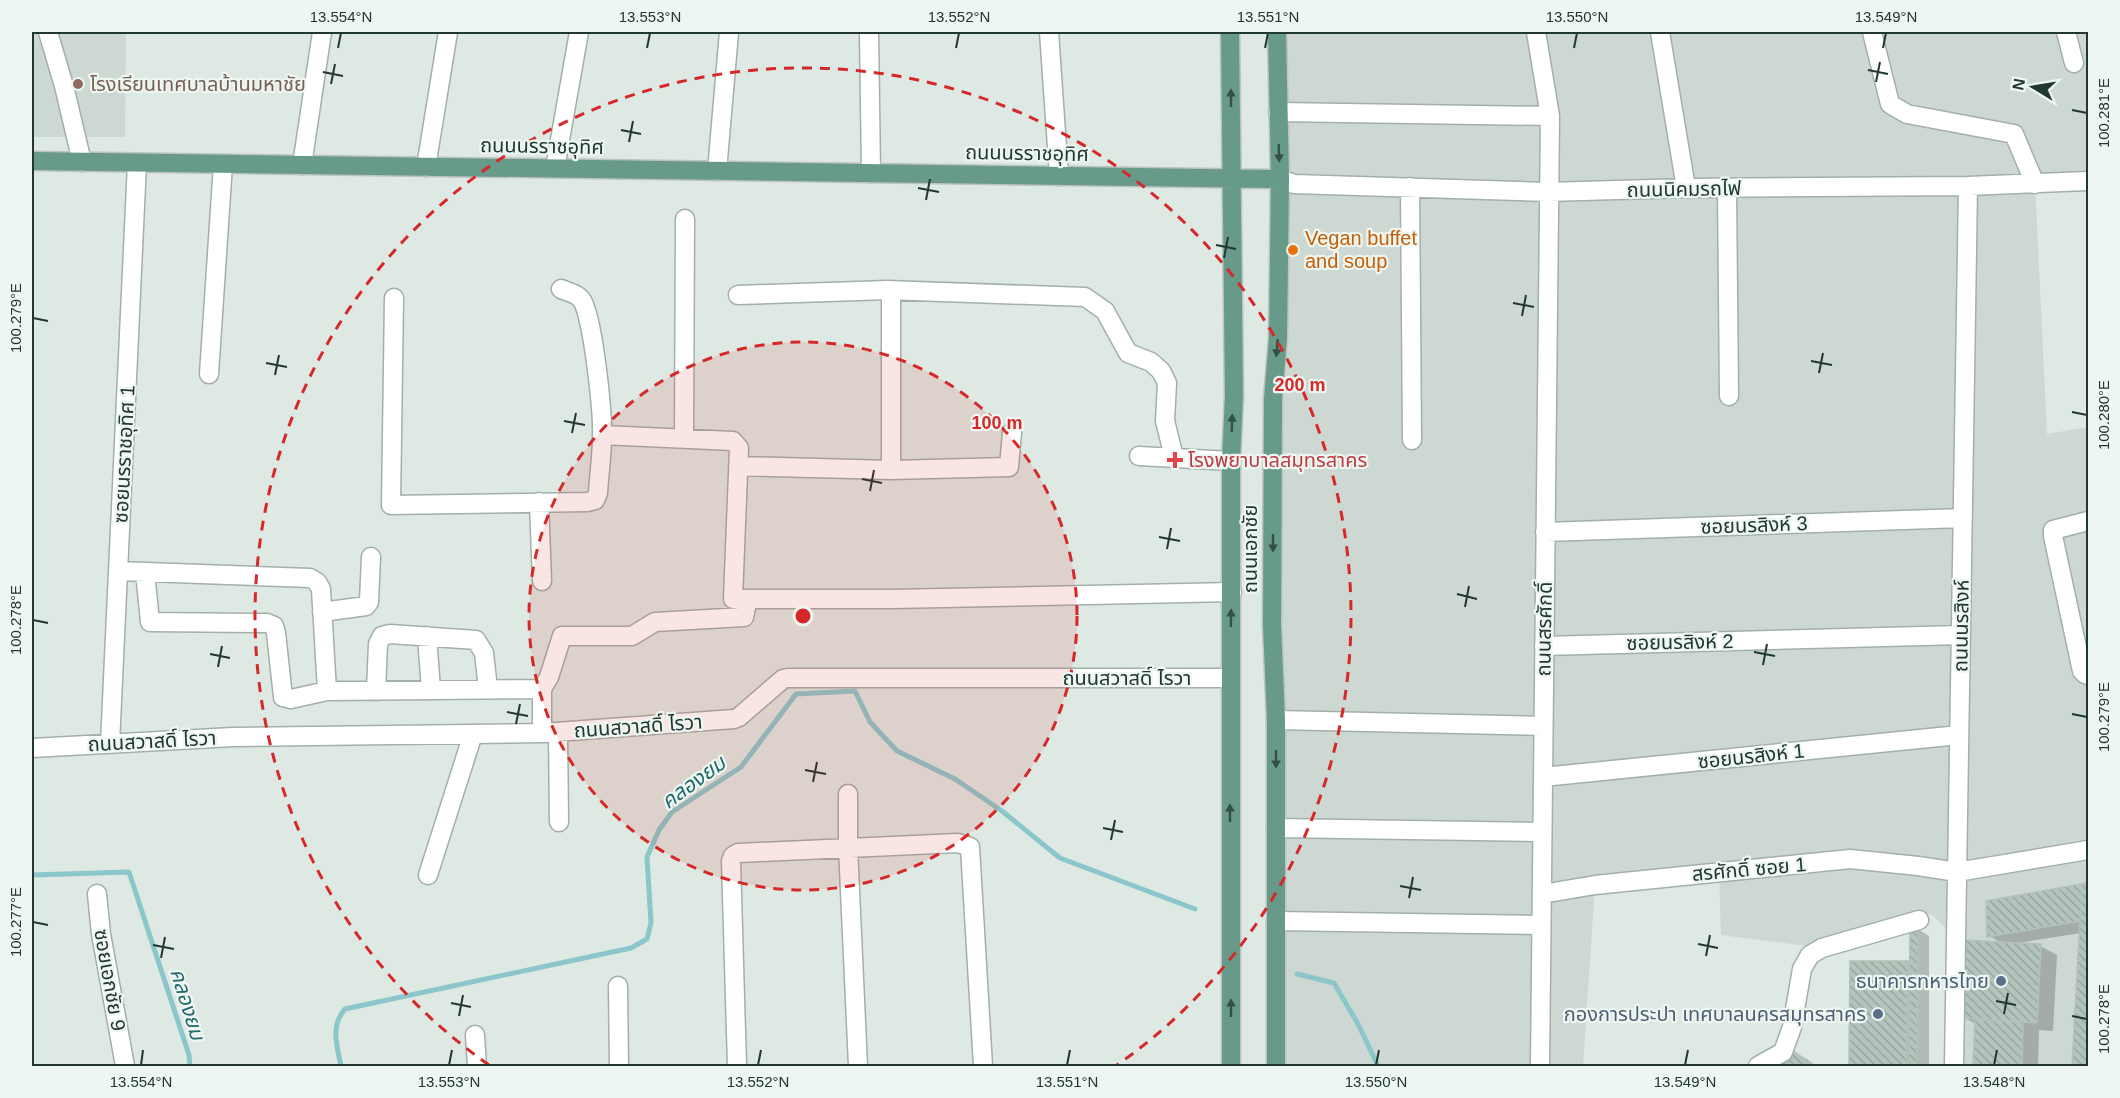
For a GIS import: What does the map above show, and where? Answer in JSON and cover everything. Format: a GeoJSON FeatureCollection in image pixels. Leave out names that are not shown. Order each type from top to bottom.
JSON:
{"type":"FeatureCollection","features":[{"type":"Feature","properties":{"kind":"main road","name":"ถนนเอกชัย"},"geometry":{"type":"LineString","coordinates":[[1230,32],[1234,396],[1231,461],[1230,678],[1231,1066]]}},
{"type":"Feature","properties":{"kind":"main road","name":"ถนนเอกชัย"},"geometry":{"type":"LineString","coordinates":[[1276,1066],[1276,720],[1272,625],[1273,399],[1278,338],[1280,179],[1277,32]]}},
{"type":"Feature","properties":{"kind":"main road","name":"ถนนนรราชอุทิศ"},"geometry":{"type":"LineString","coordinates":[[32,161],[1280,179]]}},
{"type":"Feature","properties":{"kind":"street"},"geometry":{"type":"LineString","coordinates":[[48,32],[73,120],[82,162]]}},
{"type":"Feature","properties":{"kind":"street"},"geometry":{"type":"LineString","coordinates":[[302,165],[322,32]]}},
{"type":"Feature","properties":{"kind":"street"},"geometry":{"type":"LineString","coordinates":[[426,167],[448,32]]}},
{"type":"Feature","properties":{"kind":"street"},"geometry":{"type":"LineString","coordinates":[[555,168],[579,32]]}},
{"type":"Feature","properties":{"kind":"street"},"geometry":{"type":"LineString","coordinates":[[717,171],[729,32]]}},
{"type":"Feature","properties":{"kind":"street"},"geometry":{"type":"LineString","coordinates":[[869,32],[871,173]]}},
{"type":"Feature","properties":{"kind":"street"},"geometry":{"type":"LineString","coordinates":[[1049,32],[1059,176]]}},
{"type":"Feature","properties":{"kind":"street","name":"ถนนสรศักดิ์"},"geometry":{"type":"LineString","coordinates":[[1536,32],[1550,116],[1540,1066]]}},
{"type":"Feature","properties":{"kind":"street"},"geometry":{"type":"LineString","coordinates":[[1660,32],[1686,188]]}},
{"type":"Feature","properties":{"kind":"street"},"geometry":{"type":"LineString","coordinates":[[1872,32],[1890,104],[1907,114],[2014,134],[2035,184]]}},
{"type":"Feature","properties":{"kind":"street"},"geometry":{"type":"LineString","coordinates":[[2066,32],[2074,63]]}},
{"type":"Feature","properties":{"kind":"street"},"geometry":{"type":"LineString","coordinates":[[1278,112],[1550,116]]}},
{"type":"Feature","properties":{"kind":"street","name":"ซอยนรราชอุทิศ 1"},"geometry":{"type":"LineString","coordinates":[[111,744],[137,163]]}},
{"type":"Feature","properties":{"kind":"street"},"geometry":{"type":"LineString","coordinates":[[209,374],[223,164]]}},
{"type":"Feature","properties":{"kind":"street","name":"ถนนนิคมรถไฟ"},"geometry":{"type":"LineString","coordinates":[[1280,179],[1294,184],[1548,192],[1686,188],[1968,186],[2088,181]]}},
{"type":"Feature","properties":{"kind":"street","name":"ถนนนรสิงห์"},"geometry":{"type":"LineString","coordinates":[[1954,1066],[1968,186]]}},
{"type":"Feature","properties":{"kind":"street"},"geometry":{"type":"LineString","coordinates":[[1410,187],[1412,440]]}},
{"type":"Feature","properties":{"kind":"street"},"geometry":{"type":"LineString","coordinates":[[1727,188],[1729,396]]}},
{"type":"Feature","properties":{"kind":"street"},"geometry":{"type":"LineString","coordinates":[[684,437],[685,219]]}},
{"type":"Feature","properties":{"kind":"street"},"geometry":{"type":"LineString","coordinates":[[394,298],[391,505],[595,500],[598,493],[602,435],[594,349],[587,312],[582,300],[575,294],[561,289]]}},
{"type":"Feature","properties":{"kind":"street"},"geometry":{"type":"LineString","coordinates":[[738,295],[891,291],[1085,297],[1105,311],[1128,353],[1151,362],[1161,370],[1167,383],[1165,421],[1174,457]]}},
{"type":"Feature","properties":{"kind":"street"},"geometry":{"type":"LineString","coordinates":[[891,291],[891,470]]}},
{"type":"Feature","properties":{"kind":"street"},"geometry":{"type":"LineString","coordinates":[[738,466],[891,470],[1009,467],[1012,432]]}},
{"type":"Feature","properties":{"kind":"street"},"geometry":{"type":"LineString","coordinates":[[602,435],[733,441],[739,448],[733,599],[893,599],[1232,592]]}},
{"type":"Feature","properties":{"kind":"street"},"geometry":{"type":"LineString","coordinates":[[1138,456],[1231,461]]}},
{"type":"Feature","properties":{"kind":"street"},"geometry":{"type":"LineString","coordinates":[[539,502],[542,581]]}},
{"type":"Feature","properties":{"kind":"street","name":"ซอยนรสิงห์ 3"},"geometry":{"type":"LineString","coordinates":[[1545,532],[1963,518]]}},
{"type":"Feature","properties":{"kind":"street"},"geometry":{"type":"LineString","coordinates":[[2087,674],[2082,671],[2053,530],[2088,521]]}},
{"type":"Feature","properties":{"kind":"street"},"geometry":{"type":"LineString","coordinates":[[322,612],[366,606],[369,602],[371,557]]}},
{"type":"Feature","properties":{"kind":"street"},"geometry":{"type":"LineString","coordinates":[[118,571],[310,578],[317,582],[321,589],[327,691]]}},
{"type":"Feature","properties":{"kind":"street"},"geometry":{"type":"LineString","coordinates":[[145,572],[150,622],[267,623],[274,626],[283,698],[291,699],[327,691],[542,689]]}},
{"type":"Feature","properties":{"kind":"street"},"geometry":{"type":"LineString","coordinates":[[559,822],[550,732],[542,689],[549,677],[562,636],[632,636],[655,622],[744,617],[748,599]]}},
{"type":"Feature","properties":{"kind":"street"},"geometry":{"type":"LineString","coordinates":[[376,691],[378,644],[382,636],[390,634],[472,638],[479,642],[484,653],[488,689]]}},
{"type":"Feature","properties":{"kind":"street","name":"ซอยนรสิงห์ 2"},"geometry":{"type":"LineString","coordinates":[[1544,646],[1961,635]]}},
{"type":"Feature","properties":{"kind":"street"},"geometry":{"type":"LineString","coordinates":[[427,636],[430,690]]}},
{"type":"Feature","properties":{"kind":"street","name":"ถนนสวาสดิ์ ไรวา"},"geometry":{"type":"LineString","coordinates":[[32,748],[233,736],[550,732],[734,719],[783,679],[788,678],[1230,678]]}},
{"type":"Feature","properties":{"kind":"street"},"geometry":{"type":"LineString","coordinates":[[1276,720],[1543,726]]}},
{"type":"Feature","properties":{"kind":"street"},"geometry":{"type":"LineString","coordinates":[[429,875],[473,734]]}},
{"type":"Feature","properties":{"kind":"street","name":"ซอยนรสิงห์ 1"},"geometry":{"type":"LineString","coordinates":[[1543,777],[1959,735]]}},
{"type":"Feature","properties":{"kind":"street"},"geometry":{"type":"LineString","coordinates":[[848,794],[848,847],[858,1066]]}},
{"type":"Feature","properties":{"kind":"street"},"geometry":{"type":"LineString","coordinates":[[1276,828],[1542,832]]}},
{"type":"Feature","properties":{"kind":"street"},"geometry":{"type":"LineString","coordinates":[[737,1066],[731,861],[733,856],[738,853],[958,843],[970,848],[983,1066]]}},
{"type":"Feature","properties":{"kind":"street","name":"สรศักดิ์ ซอย 1"},"geometry":{"type":"LineString","coordinates":[[1542,894],[1606,884],[1850,859],[1957,872],[2088,850]]}},
{"type":"Feature","properties":{"kind":"street","name":"ซอยเอกชัย 9"},"geometry":{"type":"LineString","coordinates":[[97,894],[101,934],[125,1066]]}},
{"type":"Feature","properties":{"kind":"street"},"geometry":{"type":"LineString","coordinates":[[1758,1066],[1783,1052],[1788,1041],[1802,969],[1810,955],[1822,948],[1919,920]]}},
{"type":"Feature","properties":{"kind":"street"},"geometry":{"type":"LineString","coordinates":[[1276,921],[1541,925]]}},
{"type":"Feature","properties":{"kind":"street"},"geometry":{"type":"LineString","coordinates":[[618,986],[619,1066]]}},
{"type":"Feature","properties":{"kind":"street"},"geometry":{"type":"LineString","coordinates":[[475,1035],[477,1066]]}},
{"type":"Feature","properties":{"kind":"shaded area","name":"โรงเรียนเทศบาลบ้านมหาชัย"},"geometry":{"type":"Polygon","coordinates":[[[32,32],[126,32],[125,137],[32,137],[32,32]]]}},
{"type":"Feature","properties":{"kind":"shaded area"},"geometry":{"type":"Polygon","coordinates":[[[1277,32],[2086,32],[2088,41],[2088,181],[2035,184],[2047,434],[2088,427],[2088,1066],[1954,1066],[1958,940],[1931,914],[1822,948],[1721,935],[1719,871],[1595,885],[1583,1066],[1276,1066],[1277,32]]]}},
{"type":"Feature","properties":{"kind":"building"},"geometry":{"type":"Polygon","coordinates":[[[2088,882],[2088,1066],[2072,1066],[2082,884],[2088,882]]]}},
{"type":"Feature","properties":{"kind":"building"},"geometry":{"type":"Polygon","coordinates":[[[2082,884],[2080,921],[1987,937],[1986,901],[2082,884]]]}},
{"type":"Feature","properties":{"kind":"building"},"geometry":{"type":"Polygon","coordinates":[[[1918,927],[1917,1066],[1909,1066],[1910,928],[1918,927]]]}},
{"type":"Feature","properties":{"kind":"building","name":"ธนาคารทหารไทย"},"geometry":{"type":"Polygon","coordinates":[[[1964,940],[2041,944],[2037,1023],[1962,1018],[1964,940]]]}},
{"type":"Feature","properties":{"kind":"building","name":"กองการประปา เทศบาลนครสมุทรสาคร"},"geometry":{"type":"Polygon","coordinates":[[[1850,961],[1908,961],[1906,1066],[1849,1066],[1850,961]]]}},
{"type":"Feature","properties":{"kind":"building"},"geometry":{"type":"Polygon","coordinates":[[[1975,1020],[2023,1021],[2022,1066],[1973,1066],[1975,1020]]]}},
{"type":"Feature","properties":{"kind":"building"},"geometry":{"type":"Polygon","coordinates":[[[1790,1048],[1813,1066],[1773,1066],[1790,1048]]]}},
{"type":"Feature","properties":{"kind":"waterway","name":"คลองยม"},"geometry":{"type":"LineString","coordinates":[[341,1066],[336,1029],[337,1022],[345,1009],[631,948],[647,939],[651,923],[647,857],[659,830],[672,812],[741,767],[796,694],[855,691],[870,722],[897,751],[955,779],[1002,811],[1060,858],[1195,909]]}},
{"type":"Feature","properties":{"kind":"waterway","name":"คลองยม"},"geometry":{"type":"LineString","coordinates":[[32,875],[129,872],[189,1055],[190,1066]]}},
{"type":"Feature","properties":{"kind":"waterway","name":"คลองยม"},"geometry":{"type":"LineString","coordinates":[[1297,974],[1334,983],[1358,1024],[1378,1066]]}},
{"type":"Feature","properties":{"kind":"place","name":"โรงเรียนเทศบาลบ้านมหาชัย"},"geometry":{"type":"Point","coordinates":[78,84]}},
{"type":"Feature","properties":{"kind":"place","name":"Vegan buffet and soup"},"geometry":{"type":"Point","coordinates":[1293,250]}},
{"type":"Feature","properties":{"kind":"place","name":"โรงพยาบาลสมุทรสาคร"},"geometry":{"type":"Point","coordinates":[1175,460]}},
{"type":"Feature","properties":{"kind":"place","name":"ธนาคารทหารไทย"},"geometry":{"type":"Point","coordinates":[2001,981]}},
{"type":"Feature","properties":{"kind":"place","name":"กองการประปา เทศบาลนครสมุทรสาคร"},"geometry":{"type":"Point","coordinates":[1878,1014]}}]}
